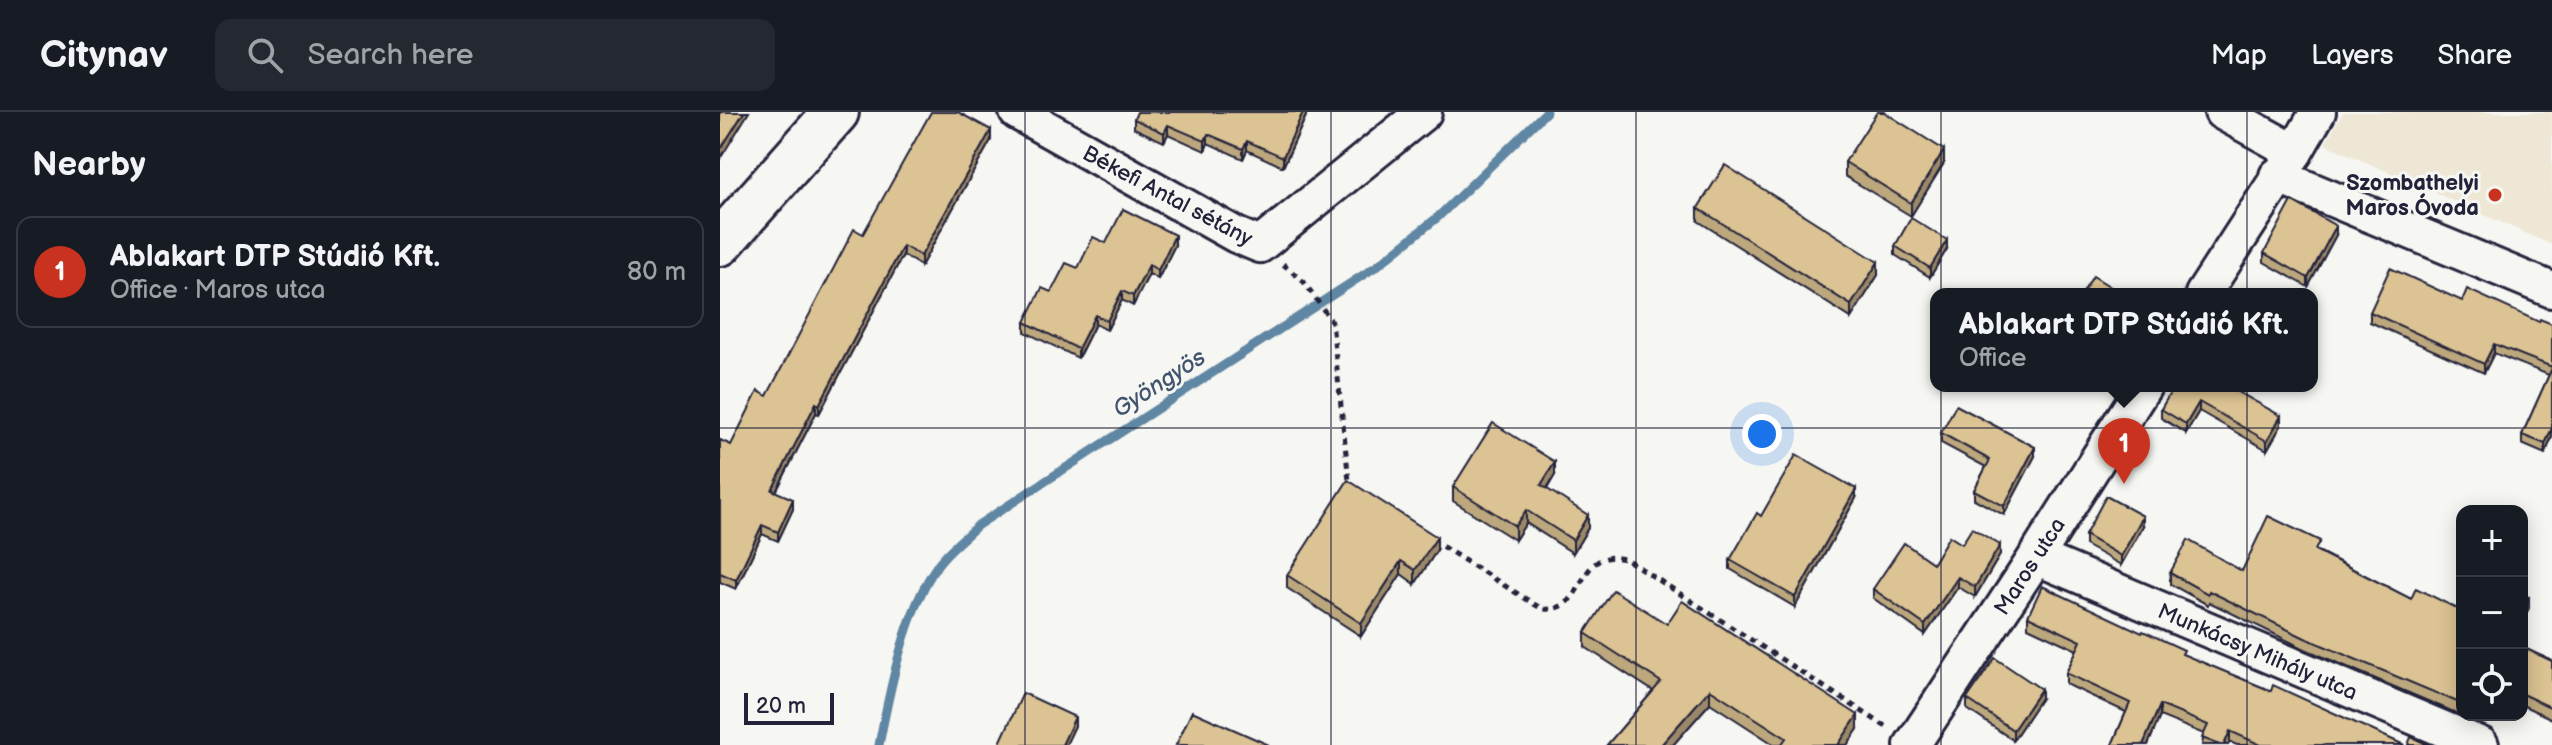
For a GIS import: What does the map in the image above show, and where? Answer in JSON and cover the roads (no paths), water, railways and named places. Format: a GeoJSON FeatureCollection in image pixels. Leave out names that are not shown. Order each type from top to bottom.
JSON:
{"type":"FeatureCollection","features":[{"type":"Feature","properties":{"kind":"street"},"geometry":{"type":"LineString","coordinates":[[720,243],[836,112]]}},
{"type":"Feature","properties":{"kind":"street","name":"Békefi Antal sétány"},"geometry":{"type":"LineString","coordinates":[[1017,112],[1236,235],[1260,245],[1424,112]]}},
{"type":"Feature","properties":{"kind":"street"},"geometry":{"type":"LineString","coordinates":[[2222,112],[2286,164],[2552,290]]}},
{"type":"Feature","properties":{"kind":"street"},"geometry":{"type":"LineString","coordinates":[[2207,288],[2318,112]]}},
{"type":"Feature","properties":{"kind":"street","name":"Maros utca"},"geometry":{"type":"LineString","coordinates":[[1913,744],[2140,392]]}},
{"type":"Feature","properties":{"kind":"street","name":"Munkácsy Mihály utca"},"geometry":{"type":"LineString","coordinates":[[2036,557],[2481,745]]}},
{"type":"Feature","properties":{"kind":"waterway","name":"Gyöngyös"},"geometry":{"type":"LineString","coordinates":[[879,745],[894,676],[916,604],[938,564],[952,549],[978,525],[1377,266],[1438,217],[1546,112]]}},
{"type":"Feature","properties":{"kind":"place","name":"Szombathelyi Maros Óvoda"},"geometry":{"type":"Point","coordinates":[2495,195]}},
{"type":"Feature","properties":{"kind":"place","name":"Ablakart DTP Stúdió Kft."},"geometry":{"type":"Point","coordinates":[2124,484]}}]}
